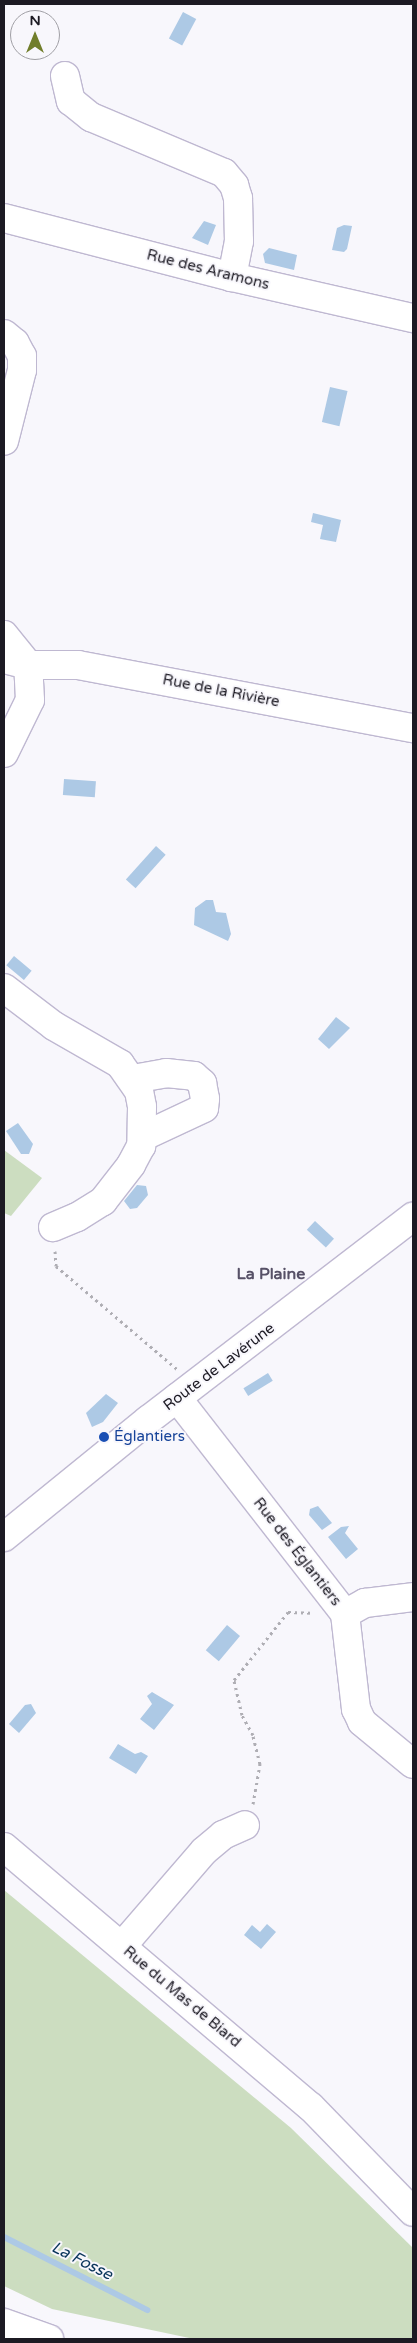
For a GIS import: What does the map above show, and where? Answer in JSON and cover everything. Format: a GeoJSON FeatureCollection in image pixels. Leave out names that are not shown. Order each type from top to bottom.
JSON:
{"type":"FeatureCollection","features":[{"type":"Feature","properties":{"kind":"main road"},"geometry":{"type":"LineString","coordinates":[[65,76],[71,101],[91,117],[224,173],[234,185],[238,198],[238,241],[232,277]]}},
{"type":"Feature","properties":{"kind":"main road","name":"Rue des Aramons"},"geometry":{"type":"LineString","coordinates":[[4,218],[232,277],[413,318]]}},
{"type":"Feature","properties":{"kind":"main road"},"geometry":{"type":"LineString","coordinates":[[4,334],[15,343],[22,356],[22,370],[4,441]]}},
{"type":"Feature","properties":{"kind":"main road"},"geometry":{"type":"LineString","coordinates":[[4,634],[30,700],[4,753]]}},
{"type":"Feature","properties":{"kind":"main road","name":"Rue de la Rivière"},"geometry":{"type":"LineString","coordinates":[[16,662],[78,665],[413,728]]}},
{"type":"Feature","properties":{"kind":"main road"},"geometry":{"type":"LineString","coordinates":[[4,988],[54,1026],[120,1064],[133,1079],[142,1107],[142,1137],[131,1165],[102,1201],[77,1217],[53,1227]]}},
{"type":"Feature","properties":{"kind":"main road"},"geometry":{"type":"LineString","coordinates":[[133,1079],[166,1073],[194,1076],[202,1083],[204,1108],[142,1137]]}},
{"type":"Feature","properties":{"kind":"main road","name":"Route de Lavérune"},"geometry":{"type":"LineString","coordinates":[[4,1537],[186,1391],[413,1217]]}},
{"type":"Feature","properties":{"kind":"main road","name":"Rue des Églantiers"},"geometry":{"type":"LineString","coordinates":[[186,1391],[345,1614],[356,1708],[362,1722],[370,1733],[413,1764]]}},
{"type":"Feature","properties":{"kind":"main road"},"geometry":{"type":"LineString","coordinates":[[345,1614],[365,1603],[413,1597]]}},
{"type":"Feature","properties":{"kind":"main road"},"geometry":{"type":"LineString","coordinates":[[122,1946],[204,1851],[224,1834],[245,1825]]}},
{"type":"Feature","properties":{"kind":"main road","name":"Rue du Mas de Biard"},"geometry":{"type":"LineString","coordinates":[[4,1846],[311,2107],[413,2212]]}},
{"type":"Feature","properties":{"kind":"main road"},"geometry":{"type":"LineString","coordinates":[[4,2323],[49,2339]]}},
{"type":"Feature","properties":{"kind":"path"},"geometry":{"type":"LineString","coordinates":[[53,1227],[56,1266],[186,1391]]}},
{"type":"Feature","properties":{"kind":"path"},"geometry":{"type":"LineString","coordinates":[[245,1825],[257,1794],[260,1764],[253,1735],[242,1715],[234,1680],[288,1612],[345,1614]]}},
{"type":"Feature","properties":{"kind":"green space"},"geometry":{"type":"Polygon","coordinates":[[[4,1150],[42,1178],[11,1216],[4,1213],[4,1150]]]}},
{"type":"Feature","properties":{"kind":"green space"},"geometry":{"type":"Polygon","coordinates":[[[4,1890],[291,2128],[413,2248],[413,2339],[194,2339],[52,2309],[4,2286],[4,1890]]]}},
{"type":"Feature","properties":{"kind":"water"},"geometry":{"type":"Polygon","coordinates":[[[183,12],[196,19],[182,46],[169,38],[183,12]]]}},
{"type":"Feature","properties":{"kind":"water"},"geometry":{"type":"Polygon","coordinates":[[[204,221],[216,225],[208,245],[192,238],[204,221]]]}},
{"type":"Feature","properties":{"kind":"water"},"geometry":{"type":"Polygon","coordinates":[[[344,225],[352,226],[347,249],[344,252],[332,250],[337,228],[344,225]]]}},
{"type":"Feature","properties":{"kind":"water"},"geometry":{"type":"Polygon","coordinates":[[[269,248],[297,255],[294,270],[265,263],[263,254],[269,248]]]}},
{"type":"Feature","properties":{"kind":"water"},"geometry":{"type":"Polygon","coordinates":[[[330,387],[348,391],[339,426],[322,422],[330,387]]]}},
{"type":"Feature","properties":{"kind":"water"},"geometry":{"type":"Polygon","coordinates":[[[313,513],[341,520],[336,542],[320,539],[323,525],[311,522],[313,513]]]}},
{"type":"Feature","properties":{"kind":"water"},"geometry":{"type":"Polygon","coordinates":[[[64,779],[96,781],[95,797],[63,795],[64,779]]]}},
{"type":"Feature","properties":{"kind":"water"},"geometry":{"type":"Polygon","coordinates":[[[156,846],[166,855],[136,888],[126,879],[156,846]]]}},
{"type":"Feature","properties":{"kind":"water"},"geometry":{"type":"Polygon","coordinates":[[[206,900],[213,900],[216,912],[226,913],[231,934],[228,941],[194,925],[195,908],[206,900]]]}},
{"type":"Feature","properties":{"kind":"water"},"geometry":{"type":"Polygon","coordinates":[[[14,956],[32,971],[24,980],[6,965],[14,956]]]}},
{"type":"Feature","properties":{"kind":"water"},"geometry":{"type":"Polygon","coordinates":[[[336,1017],[350,1028],[329,1049],[318,1039],[336,1017]]]}},
{"type":"Feature","properties":{"kind":"water"},"geometry":{"type":"Polygon","coordinates":[[[18,1123],[33,1144],[29,1154],[21,1154],[6,1131],[18,1123]]]}},
{"type":"Feature","properties":{"kind":"water"},"geometry":{"type":"Polygon","coordinates":[[[137,1185],[146,1186],[148,1195],[137,1208],[130,1209],[124,1201],[137,1185]]]}},
{"type":"Feature","properties":{"kind":"water"},"geometry":{"type":"Polygon","coordinates":[[[315,1221],[334,1239],[326,1248],[307,1230],[315,1221]]]}},
{"type":"Feature","properties":{"kind":"water"},"geometry":{"type":"Polygon","coordinates":[[[268,1373],[273,1381],[248,1396],[243,1388],[268,1373]]]}},
{"type":"Feature","properties":{"kind":"water"},"geometry":{"type":"Polygon","coordinates":[[[106,1394],[118,1403],[103,1422],[92,1427],[86,1413],[106,1394]]]}},
{"type":"Feature","properties":{"kind":"water"},"geometry":{"type":"Polygon","coordinates":[[[318,1506],[332,1523],[322,1530],[309,1515],[310,1509],[318,1506]]]}},
{"type":"Feature","properties":{"kind":"water"},"geometry":{"type":"Polygon","coordinates":[[[349,1526],[345,1533],[358,1549],[346,1559],[328,1537],[341,1527],[349,1526]]]}},
{"type":"Feature","properties":{"kind":"water"},"geometry":{"type":"Polygon","coordinates":[[[227,1625],[240,1636],[219,1661],[206,1650],[227,1625]]]}},
{"type":"Feature","properties":{"kind":"water"},"geometry":{"type":"Polygon","coordinates":[[[152,1692],[174,1705],[154,1730],[140,1719],[152,1704],[147,1696],[152,1692]]]}},
{"type":"Feature","properties":{"kind":"water"},"geometry":{"type":"Polygon","coordinates":[[[31,1704],[36,1713],[19,1733],[9,1724],[25,1705],[31,1704]]]}},
{"type":"Feature","properties":{"kind":"water"},"geometry":{"type":"Polygon","coordinates":[[[118,1744],[135,1754],[141,1752],[148,1756],[136,1774],[109,1758],[118,1744]]]}},
{"type":"Feature","properties":{"kind":"water"},"geometry":{"type":"Polygon","coordinates":[[[267,1924],[276,1932],[261,1949],[244,1935],[252,1925],[260,1932],[267,1924]]]}},
{"type":"Feature","properties":{"kind":"waterway","name":"La Fosse"},"geometry":{"type":"LineString","coordinates":[[4,2237],[147,2310]]}},
{"type":"Feature","properties":{"kind":"place","name":"Églantiers"},"geometry":{"type":"Point","coordinates":[104,1437]}},
{"type":"Feature","properties":{"kind":"district","name":"La Plaine"},"geometry":{"type":"Point","coordinates":[271,1274]}}]}
